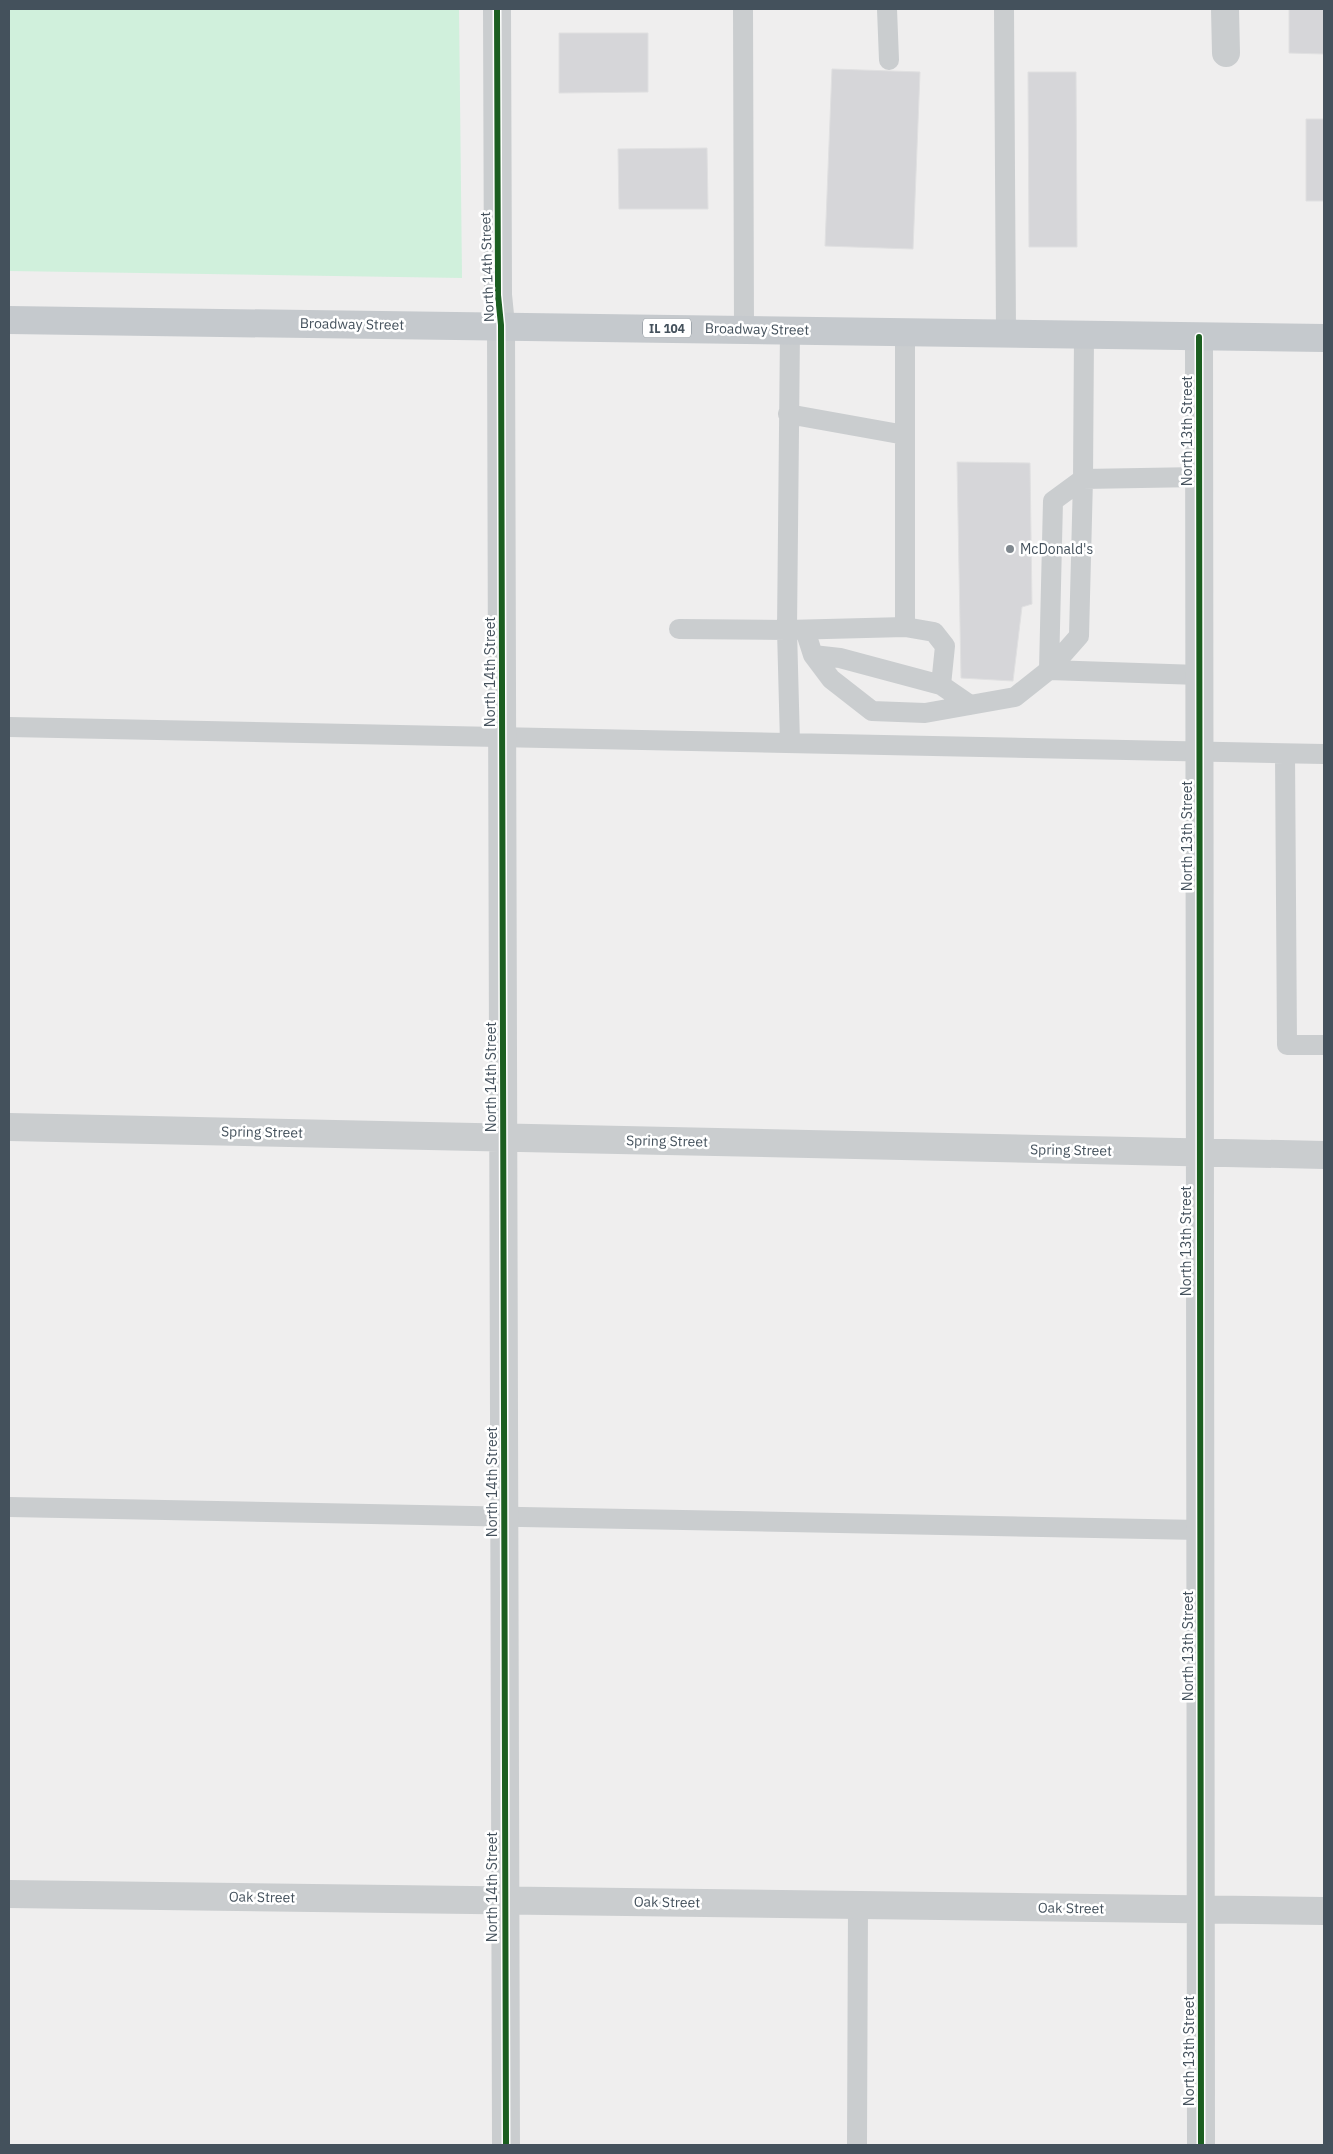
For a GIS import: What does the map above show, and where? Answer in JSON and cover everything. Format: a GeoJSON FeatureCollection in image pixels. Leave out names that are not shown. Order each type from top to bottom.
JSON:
{"type":"FeatureCollection","features":[{"type":"Feature","properties":{"kind":"main road","name":"Broadway Street"},"geometry":{"type":"LineString","coordinates":[[9,320],[501,325],[1324,338]]}},
{"type":"Feature","properties":{"kind":"street","name":"North 14th Street"},"geometry":{"type":"LineString","coordinates":[[497,9],[498,295],[501,325],[506,2145]]}},
{"type":"Feature","properties":{"kind":"street"},"geometry":{"type":"LineString","coordinates":[[1226,9],[1226,54]]}},
{"type":"Feature","properties":{"kind":"street","name":"North 13th Street"},"geometry":{"type":"LineString","coordinates":[[1199,337],[1201,2145]]}},
{"type":"Feature","properties":{"kind":"street","name":"Spring Street"},"geometry":{"type":"LineString","coordinates":[[9,1127],[1324,1155]]}},
{"type":"Feature","properties":{"kind":"street","name":"Oak Street"},"geometry":{"type":"LineString","coordinates":[[9,1894],[1324,1911]]}},
{"type":"Feature","properties":{"kind":"lane"},"geometry":{"type":"LineString","coordinates":[[743,9],[744,329]]}},
{"type":"Feature","properties":{"kind":"lane"},"geometry":{"type":"LineString","coordinates":[[887,9],[889,60]]}},
{"type":"Feature","properties":{"kind":"lane"},"geometry":{"type":"LineString","coordinates":[[1004,9],[1006,334]]}},
{"type":"Feature","properties":{"kind":"lane"},"geometry":{"type":"LineString","coordinates":[[790,330],[788,414],[796,630],[790,743]]}},
{"type":"Feature","properties":{"kind":"lane"},"geometry":{"type":"LineString","coordinates":[[905,332],[905,627]]}},
{"type":"Feature","properties":{"kind":"lane"},"geometry":{"type":"LineString","coordinates":[[796,630],[831,679],[872,712],[925,713],[1015,697],[1049,670],[1079,636],[1084,335]]}},
{"type":"Feature","properties":{"kind":"lane"},"geometry":{"type":"LineString","coordinates":[[788,414],[905,435]]}},
{"type":"Feature","properties":{"kind":"lane"},"geometry":{"type":"LineString","coordinates":[[1049,670],[1053,501],[1083,478],[1199,477]]}},
{"type":"Feature","properties":{"kind":"lane"},"geometry":{"type":"LineString","coordinates":[[679,629],[796,630],[905,627],[934,632],[946,646],[941,685]]}},
{"type":"Feature","properties":{"kind":"lane"},"geometry":{"type":"LineString","coordinates":[[813,655],[840,658],[941,685],[970,705]]}},
{"type":"Feature","properties":{"kind":"lane"},"geometry":{"type":"LineString","coordinates":[[1049,670],[1199,675]]}},
{"type":"Feature","properties":{"kind":"lane"},"geometry":{"type":"LineString","coordinates":[[9,727],[1324,754]]}},
{"type":"Feature","properties":{"kind":"lane"},"geometry":{"type":"LineString","coordinates":[[1285,754],[1287,1045],[1324,1045]]}},
{"type":"Feature","properties":{"kind":"lane"},"geometry":{"type":"LineString","coordinates":[[9,1507],[1200,1530]]}},
{"type":"Feature","properties":{"kind":"lane"},"geometry":{"type":"LineString","coordinates":[[857,2145],[858,1905]]}},
{"type":"Feature","properties":{"kind":"green space"},"geometry":{"type":"Polygon","coordinates":[[[9,9],[459,9],[462,278],[9,271],[9,9]]]}},
{"type":"Feature","properties":{"kind":"building"},"geometry":{"type":"Polygon","coordinates":[[[1289,9],[1324,9],[1324,54],[1289,53],[1289,9]]]}},
{"type":"Feature","properties":{"kind":"building"},"geometry":{"type":"Polygon","coordinates":[[[559,33],[648,33],[648,92],[559,93],[559,33]]]}},
{"type":"Feature","properties":{"kind":"building"},"geometry":{"type":"Polygon","coordinates":[[[832,69],[920,72],[913,249],[825,246],[832,69]]]}},
{"type":"Feature","properties":{"kind":"building"},"geometry":{"type":"Polygon","coordinates":[[[1028,72],[1076,72],[1077,247],[1029,247],[1028,72]]]}},
{"type":"Feature","properties":{"kind":"building"},"geometry":{"type":"Polygon","coordinates":[[[1306,119],[1324,119],[1324,201],[1306,201],[1306,119]]]}},
{"type":"Feature","properties":{"kind":"building"},"geometry":{"type":"Polygon","coordinates":[[[707,148],[708,209],[619,209],[618,149],[707,148]]]}},
{"type":"Feature","properties":{"kind":"building"},"geometry":{"type":"Polygon","coordinates":[[[957,462],[1030,463],[1032,604],[1022,607],[1013,681],[961,678],[957,462]]]}},
{"type":"Feature","properties":{"kind":"cycle path"},"geometry":{"type":"LineString","coordinates":[[497,9],[498,295],[501,325],[506,2145]]}},
{"type":"Feature","properties":{"kind":"cycle path"},"geometry":{"type":"LineString","coordinates":[[1199,337],[1201,2145]]}},
{"type":"Feature","properties":{"kind":"place","name":"McDonald's"},"geometry":{"type":"Point","coordinates":[1010,549]}}]}
